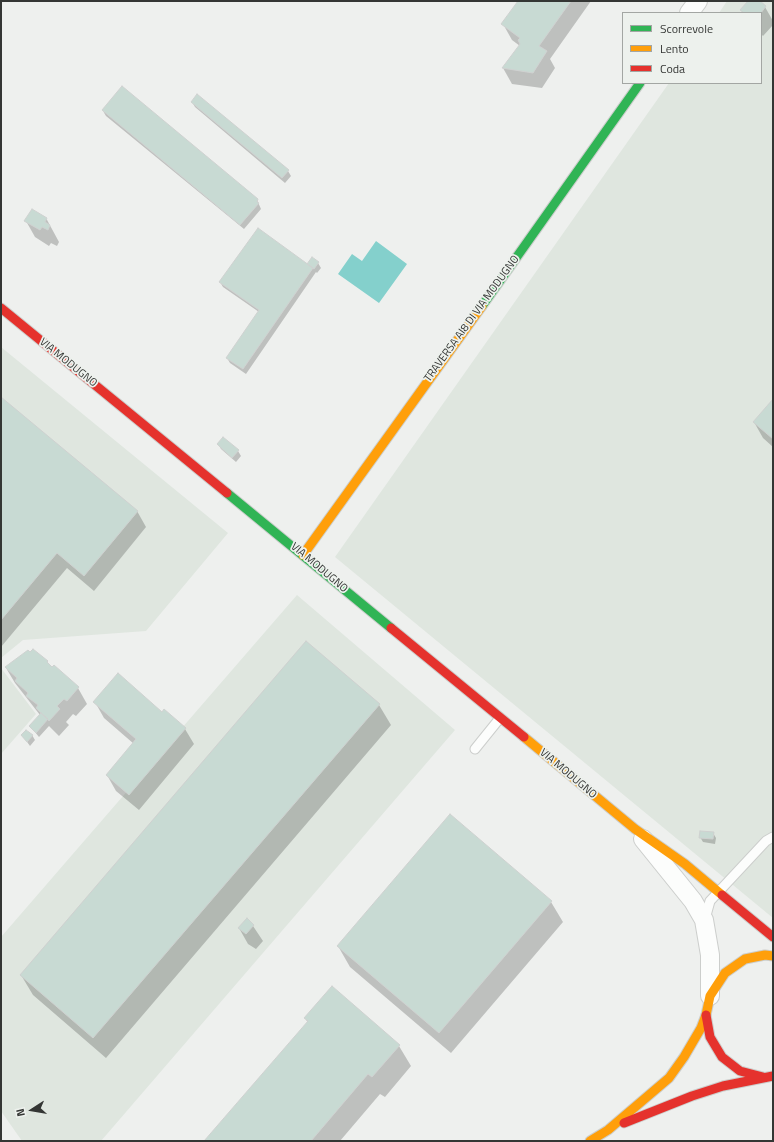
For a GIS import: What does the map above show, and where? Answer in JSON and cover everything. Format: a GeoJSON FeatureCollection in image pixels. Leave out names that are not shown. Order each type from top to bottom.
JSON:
{"type":"FeatureCollection","features":[{"type":"Feature","properties":{"kind":"street"},"geometry":{"type":"LineString","coordinates":[[690,12],[698,1]]}},
{"type":"Feature","properties":{"kind":"street","name":"TRAVERSA AI8 DI VIA MODUGNO"},"geometry":{"type":"LineString","coordinates":[[303,555],[639,84]]}},
{"type":"Feature","properties":{"kind":"street","name":"VIA MODUGNO"},"geometry":{"type":"LineString","coordinates":[[1,308],[635,829],[685,864],[773,937]]}},
{"type":"Feature","properties":{"kind":"street","name":"VIA MODUGNO"},"geometry":{"type":"LineString","coordinates":[[635,829],[693,901],[704,920],[710,955],[710,996]]}},
{"type":"Feature","properties":{"kind":"street"},"geometry":{"type":"LineString","coordinates":[[590,1141],[608,1130],[669,1078],[684,1057],[701,1028],[706,1015],[710,996],[724,973],[745,959],[765,955],[773,956]]}},
{"type":"Feature","properties":{"kind":"street"},"geometry":{"type":"LineString","coordinates":[[706,1015],[710,1037],[722,1057],[740,1071],[768,1077]]}},
{"type":"Feature","properties":{"kind":"street"},"geometry":{"type":"LineString","coordinates":[[608,1130],[692,1096],[723,1086],[768,1077]]}},
{"type":"Feature","properties":{"kind":"lane"},"geometry":{"type":"LineString","coordinates":[[476,749],[500,718]]}},
{"type":"Feature","properties":{"kind":"lane"},"geometry":{"type":"LineString","coordinates":[[704,920],[710,901],[766,841],[773,837]]}},
{"type":"Feature","properties":{"kind":"shaded area"},"geometry":{"type":"Polygon","coordinates":[[[727,1],[773,1],[773,918],[335,557],[668,84],[762,84],[762,12],[720,12],[727,1]]]}},
{"type":"Feature","properties":{"kind":"shaded area"},"geometry":{"type":"Polygon","coordinates":[[[1,347],[228,533],[146,631],[23,640],[1,658],[1,347]]]}},
{"type":"Feature","properties":{"kind":"shaded area"},"geometry":{"type":"Polygon","coordinates":[[[297,595],[455,730],[101,1141],[22,1141],[1,1111],[1,937],[297,595]]]}},
{"type":"Feature","properties":{"kind":"shaded area"},"geometry":{"type":"Polygon","coordinates":[[[1,668],[36,714],[1,754],[1,668]]]}},
{"type":"Feature","properties":{"kind":"water"},"geometry":{"type":"Polygon","coordinates":[[[376,241],[407,264],[379,303],[338,274],[352,254],[362,261],[376,241]]]}},
{"type":"Feature","properties":{"kind":"building"},"geometry":{"type":"Polygon","coordinates":[[[518,1],[571,1],[539,46],[547,51],[533,73],[502,68],[520,44],[518,40],[520,38],[501,24],[518,1]]]}},
{"type":"Feature","properties":{"kind":"building"},"geometry":{"type":"Polygon","coordinates":[[[748,1],[760,1],[766,6],[762,12],[743,12],[740,10],[748,1]]]}},
{"type":"Feature","properties":{"kind":"building"},"geometry":{"type":"Polygon","coordinates":[[[122,86],[258,199],[257,202],[259,203],[240,225],[102,110],[122,86]]]}},
{"type":"Feature","properties":{"kind":"building"},"geometry":{"type":"Polygon","coordinates":[[[197,94],[289,170],[282,178],[191,102],[197,94]]]}},
{"type":"Feature","properties":{"kind":"building"},"geometry":{"type":"Polygon","coordinates":[[[32,209],[47,218],[45,222],[50,225],[48,230],[42,227],[40,230],[24,221],[32,209]]]}},
{"type":"Feature","properties":{"kind":"building"},"geometry":{"type":"Polygon","coordinates":[[[258,228],[313,268],[243,369],[226,358],[259,310],[219,282],[258,228]]]}},
{"type":"Feature","properties":{"kind":"building"},"geometry":{"type":"Polygon","coordinates":[[[312,257],[319,262],[314,269],[307,264],[312,257]]]}},
{"type":"Feature","properties":{"kind":"building"},"geometry":{"type":"Polygon","coordinates":[[[1,397],[138,511],[84,576],[57,553],[1,620],[1,397]]]}},
{"type":"Feature","properties":{"kind":"building"},"geometry":{"type":"Polygon","coordinates":[[[773,399],[773,439],[753,422],[773,399]]]}},
{"type":"Feature","properties":{"kind":"building"},"geometry":{"type":"Polygon","coordinates":[[[223,437],[239,450],[232,458],[217,444],[223,437]]]}},
{"type":"Feature","properties":{"kind":"building"},"geometry":{"type":"Polygon","coordinates":[[[306,641],[380,704],[93,1038],[20,975],[306,641]]]}},
{"type":"Feature","properties":{"kind":"building"},"geometry":{"type":"Polygon","coordinates":[[[33,649],[48,661],[47,662],[52,667],[54,665],[79,687],[67,701],[64,699],[57,706],[60,709],[49,721],[36,708],[38,705],[26,696],[28,693],[15,681],[17,678],[5,667],[28,650],[30,652],[33,649]]]}},
{"type":"Feature","properties":{"kind":"building"},"geometry":{"type":"Polygon","coordinates":[[[118,673],[162,712],[164,709],[186,728],[129,795],[106,775],[136,739],[93,702],[118,673]]]}},
{"type":"Feature","properties":{"kind":"building"},"geometry":{"type":"Polygon","coordinates":[[[41,713],[48,719],[36,733],[29,726],[41,713]]]}},
{"type":"Feature","properties":{"kind":"building"},"geometry":{"type":"Polygon","coordinates":[[[26,730],[33,735],[27,742],[21,735],[26,730]]]}},
{"type":"Feature","properties":{"kind":"building"},"geometry":{"type":"Polygon","coordinates":[[[450,814],[552,901],[439,1033],[337,946],[450,814]]]}},
{"type":"Feature","properties":{"kind":"building"},"geometry":{"type":"Polygon","coordinates":[[[700,831],[714,832],[713,839],[699,838],[700,831]]]}},
{"type":"Feature","properties":{"kind":"building"},"geometry":{"type":"Polygon","coordinates":[[[247,918],[254,925],[246,934],[238,928],[247,918]]]}},
{"type":"Feature","properties":{"kind":"building"},"geometry":{"type":"Polygon","coordinates":[[[332,986],[400,1045],[372,1077],[368,1074],[311,1141],[204,1141],[308,1021],[304,1018],[332,986]]]}},
{"type":"Feature","properties":{"kind":"traffic: fast"},"geometry":{"type":"LineString","coordinates":[[482,306],[639,84]]}},
{"type":"Feature","properties":{"kind":"traffic: fast"},"geometry":{"type":"LineString","coordinates":[[227,493],[391,628]]}},
{"type":"Feature","properties":{"kind":"traffic: slow"},"geometry":{"type":"LineString","coordinates":[[303,555],[482,306]]}},
{"type":"Feature","properties":{"kind":"traffic: slow"},"geometry":{"type":"LineString","coordinates":[[524,737],[635,829],[685,864],[722,895]]}},
{"type":"Feature","properties":{"kind":"traffic: slow"},"geometry":{"type":"LineString","coordinates":[[590,1141],[608,1130],[669,1078],[684,1057],[701,1028],[706,1015],[710,996],[725,973],[745,959],[765,955],[773,956]]}},
{"type":"Feature","properties":{"kind":"traffic: jam"},"geometry":{"type":"LineString","coordinates":[[1,308],[227,493]]}},
{"type":"Feature","properties":{"kind":"traffic: jam"},"geometry":{"type":"LineString","coordinates":[[391,628],[524,737]]}},
{"type":"Feature","properties":{"kind":"traffic: jam"},"geometry":{"type":"LineString","coordinates":[[722,895],[773,937]]}},
{"type":"Feature","properties":{"kind":"traffic: jam"},"geometry":{"type":"LineString","coordinates":[[706,1015],[710,1037],[722,1057],[740,1071],[763,1077]]}},
{"type":"Feature","properties":{"kind":"traffic: jam"},"geometry":{"type":"LineString","coordinates":[[624,1123],[692,1096],[723,1086],[773,1076]]}}]}
